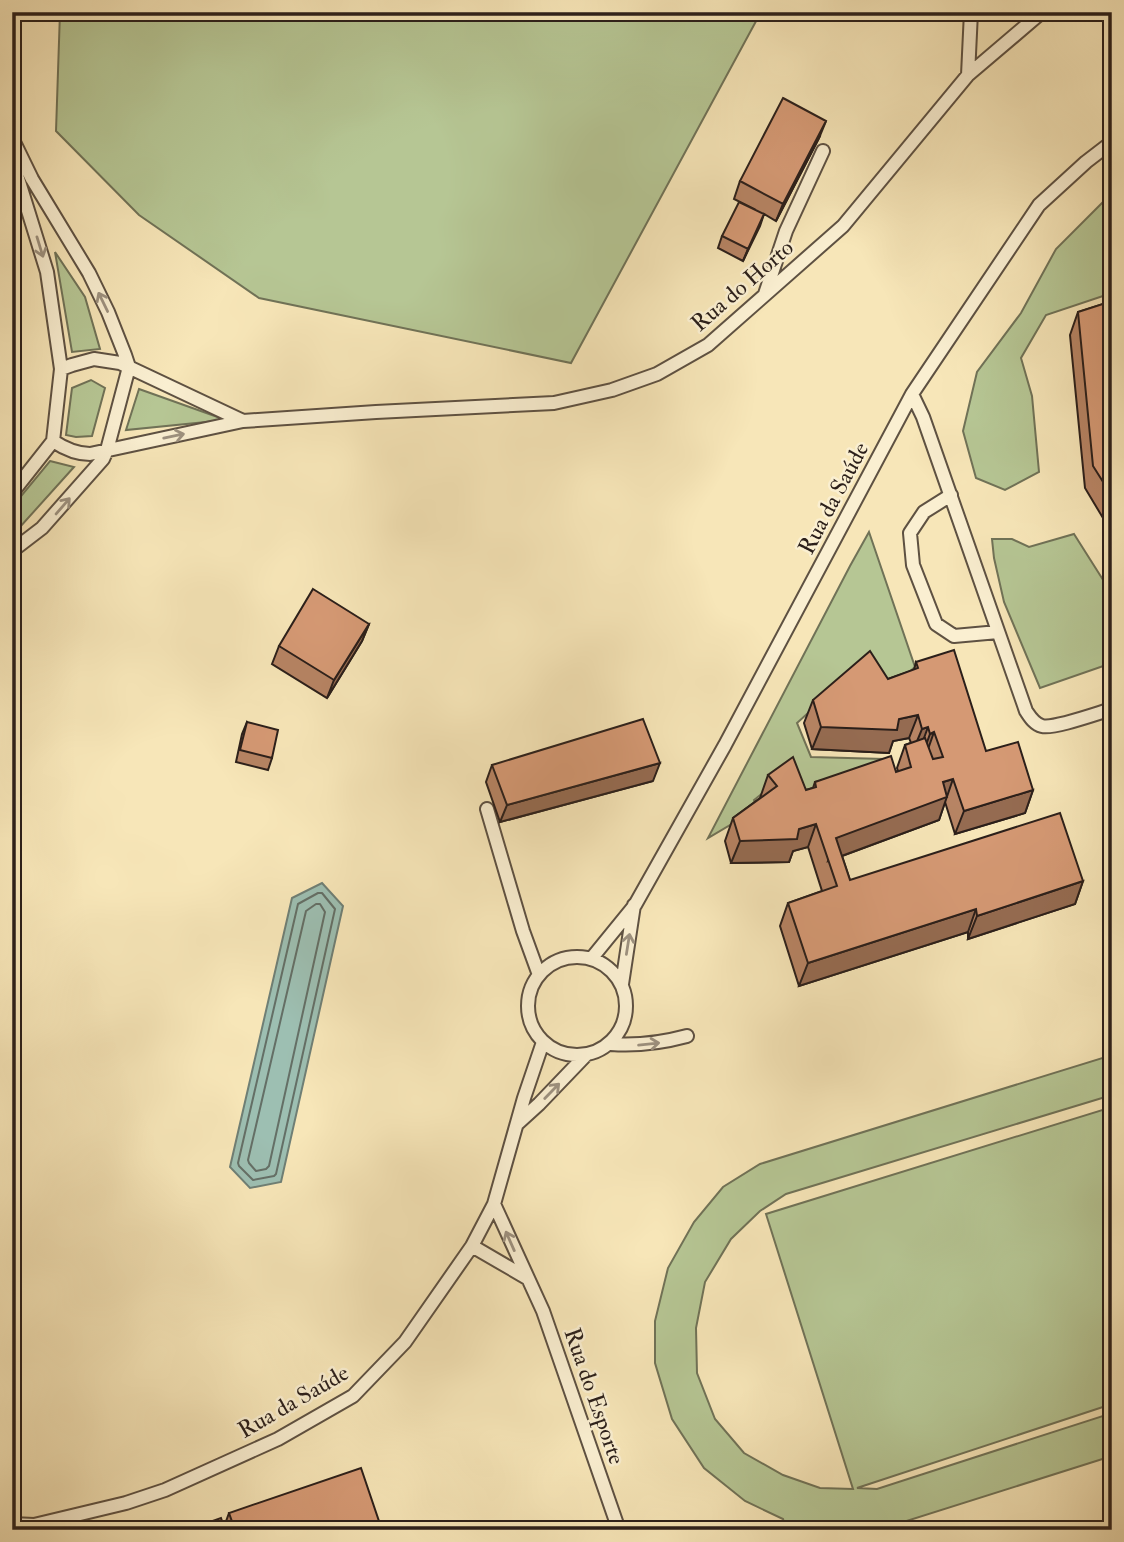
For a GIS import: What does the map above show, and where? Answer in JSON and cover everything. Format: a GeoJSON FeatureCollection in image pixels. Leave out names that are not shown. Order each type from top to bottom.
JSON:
{"type":"FeatureCollection","features":[{"type":"Feature","properties":{"kind":"lane"},"geometry":{"type":"LineString","coordinates":[[968,75],[971,12]]}},
{"type":"Feature","properties":{"kind":"lane","name":"Rua do Horto"},"geometry":{"type":"LineString","coordinates":[[53,441],[72,451],[90,454],[243,421],[554,403],[612,390],[657,374],[708,345],[843,226],[968,75],[1042,12]]}},
{"type":"Feature","properties":{"kind":"lane"},"geometry":{"type":"LineString","coordinates":[[12,138],[32,178],[89,274],[108,312],[129,367],[103,459],[42,528],[12,551]]}},
{"type":"Feature","properties":{"kind":"lane","name":"Rua da Saúde"},"geometry":{"type":"LineString","coordinates":[[591,958],[635,905],[726,745],[912,394],[1039,205],[1112,142]]}},
{"type":"Feature","properties":{"kind":"lane"},"geometry":{"type":"LineString","coordinates":[[765,295],[786,231],[823,151]]}},
{"type":"Feature","properties":{"kind":"lane"},"geometry":{"type":"LineString","coordinates":[[12,159],[47,272],[61,369],[53,441],[12,493]]}},
{"type":"Feature","properties":{"kind":"lane","name":"Rua do Horto"},"geometry":{"type":"LineString","coordinates":[[61,369],[94,359],[120,363],[243,421]]}},
{"type":"Feature","properties":{"kind":"lane"},"geometry":{"type":"LineString","coordinates":[[912,394],[923,417],[1026,711],[1034,722],[1043,726],[1054,726],[1112,709]]}},
{"type":"Feature","properties":{"kind":"lane"},"geometry":{"type":"LineString","coordinates":[[951,495],[924,512],[910,533],[913,565],[936,624],[954,636],[999,632]]}},
{"type":"Feature","properties":{"kind":"lane"},"geometry":{"type":"LineString","coordinates":[[487,809],[538,975]]}},
{"type":"Feature","properties":{"kind":"lane","name":"Rua da Saúde"},"geometry":{"type":"LineString","coordinates":[[611,1044],[624,1025],[627,1009],[622,984],[635,905]]}},
{"type":"Feature","properties":{"kind":"lane"},"geometry":{"type":"LineString","coordinates":[[622,984],[604,964],[591,958],[562,959],[549,965],[538,975],[531,988],[528,1009],[534,1030],[554,1051],[570,1056],[586,1055],[611,1044],[657,1044],[687,1036]]}},
{"type":"Feature","properties":{"kind":"lane","name":"Rua da Saúde"},"geometry":{"type":"LineString","coordinates":[[12,1524],[31,1528],[165,1490],[278,1439],[353,1396],[405,1342],[472,1246],[494,1204],[543,1042]]}},
{"type":"Feature","properties":{"kind":"lane"},"geometry":{"type":"LineString","coordinates":[[516,1125],[586,1055]]}},
{"type":"Feature","properties":{"kind":"lane","name":"Rua do Esporte"},"geometry":{"type":"LineString","coordinates":[[494,1204],[543,1311],[619,1530]]}},
{"type":"Feature","properties":{"kind":"lane"},"geometry":{"type":"LineString","coordinates":[[472,1246],[527,1278]]}},
{"type":"Feature","properties":{"kind":"green space"},"geometry":{"type":"Polygon","coordinates":[[[60,12],[761,12],[571,363],[259,298],[139,215],[56,131],[60,12]]]}},
{"type":"Feature","properties":{"kind":"green space"},"geometry":{"type":"Polygon","coordinates":[[[1112,193],[1112,293],[1046,315],[1021,358],[1032,396],[1039,472],[1005,490],[976,478],[963,431],[977,372],[1021,313],[1056,249],[1112,193]]]}},
{"type":"Feature","properties":{"kind":"green space"},"geometry":{"type":"Polygon","coordinates":[[[55,252],[85,297],[100,349],[72,352],[55,252]]]}},
{"type":"Feature","properties":{"kind":"green space"},"geometry":{"type":"Polygon","coordinates":[[[91,380],[105,388],[92,436],[66,435],[72,388],[91,380]]]}},
{"type":"Feature","properties":{"kind":"green space"},"geometry":{"type":"Polygon","coordinates":[[[139,389],[226,420],[126,430],[139,389]]]}},
{"type":"Feature","properties":{"kind":"green space"},"geometry":{"type":"Polygon","coordinates":[[[50,461],[74,467],[12,533],[12,507],[50,461]]]}},
{"type":"Feature","properties":{"kind":"green space"},"geometry":{"type":"Polygon","coordinates":[[[869,532],[915,667],[901,679],[879,688],[860,666],[797,723],[811,757],[885,759],[800,799],[788,773],[754,800],[757,809],[708,838],[850,566],[869,532]]]}},
{"type":"Feature","properties":{"kind":"green space"},"geometry":{"type":"Polygon","coordinates":[[[1074,534],[1112,594],[1112,663],[1040,688],[1004,602],[992,539],[1012,539],[1029,547],[1074,534]]]}},
{"type":"Feature","properties":{"kind":"green space"},"geometry":{"type":"Polygon","coordinates":[[[1112,1055],[1112,1095],[786,1194],[760,1211],[731,1239],[705,1282],[696,1328],[697,1373],[715,1419],[744,1453],[783,1475],[820,1488],[853,1489],[766,1214],[1112,1107],[1112,1404],[857,1488],[877,1489],[1112,1413],[1112,1456],[878,1530],[786,1530],[783,1519],[745,1501],[704,1468],[672,1419],[655,1363],[655,1321],[668,1268],[694,1222],[723,1187],[760,1164],[1112,1055]]]}},
{"type":"Feature","properties":{"kind":"water"},"geometry":{"type":"Polygon","coordinates":[[[322,883],[343,906],[281,1182],[250,1188],[230,1167],[292,898],[322,883]]]}},
{"type":"Feature","properties":{"kind":"building"},"geometry":{"type":"Polygon","coordinates":[[[783,98],[826,121],[783,204],[740,181],[783,98]]]}},
{"type":"Feature","properties":{"kind":"building"},"geometry":{"type":"Polygon","coordinates":[[[739,202],[764,214],[748,249],[722,236],[739,202]]]}},
{"type":"Feature","properties":{"kind":"building"},"geometry":{"type":"Polygon","coordinates":[[[1112,301],[1112,496],[1093,466],[1078,312],[1112,301]]]}},
{"type":"Feature","properties":{"kind":"building"},"geometry":{"type":"Polygon","coordinates":[[[313,589],[369,624],[334,680],[279,646],[313,589]]]}},
{"type":"Feature","properties":{"kind":"building"},"geometry":{"type":"Polygon","coordinates":[[[954,650],[986,751],[1018,742],[1033,790],[964,811],[953,779],[943,782],[947,797],[836,838],[850,880],[1060,813],[1083,881],[977,916],[976,909],[808,963],[788,903],[837,886],[816,824],[799,829],[797,839],[740,841],[733,818],[777,786],[768,775],[793,757],[806,790],[816,787],[815,782],[891,756],[896,772],[911,767],[905,745],[925,738],[933,759],[943,757],[934,732],[930,734],[928,727],[922,729],[918,715],[899,719],[897,730],[821,727],[813,700],[870,651],[888,679],[918,668],[916,662],[954,650]]]}},
{"type":"Feature","properties":{"kind":"building"},"geometry":{"type":"Polygon","coordinates":[[[643,719],[660,763],[507,805],[492,765],[643,719]]]}},
{"type":"Feature","properties":{"kind":"building"},"geometry":{"type":"Polygon","coordinates":[[[247,722],[278,730],[272,758],[240,750],[247,722]]]}},
{"type":"Feature","properties":{"kind":"building"},"geometry":{"type":"Polygon","coordinates":[[[361,1468],[382,1530],[235,1530],[229,1513],[361,1468]]]}},
{"type":"Feature","properties":{"kind":"building"},"geometry":{"type":"Polygon","coordinates":[[[221,1518],[225,1530],[187,1530],[221,1518]]]}}]}
